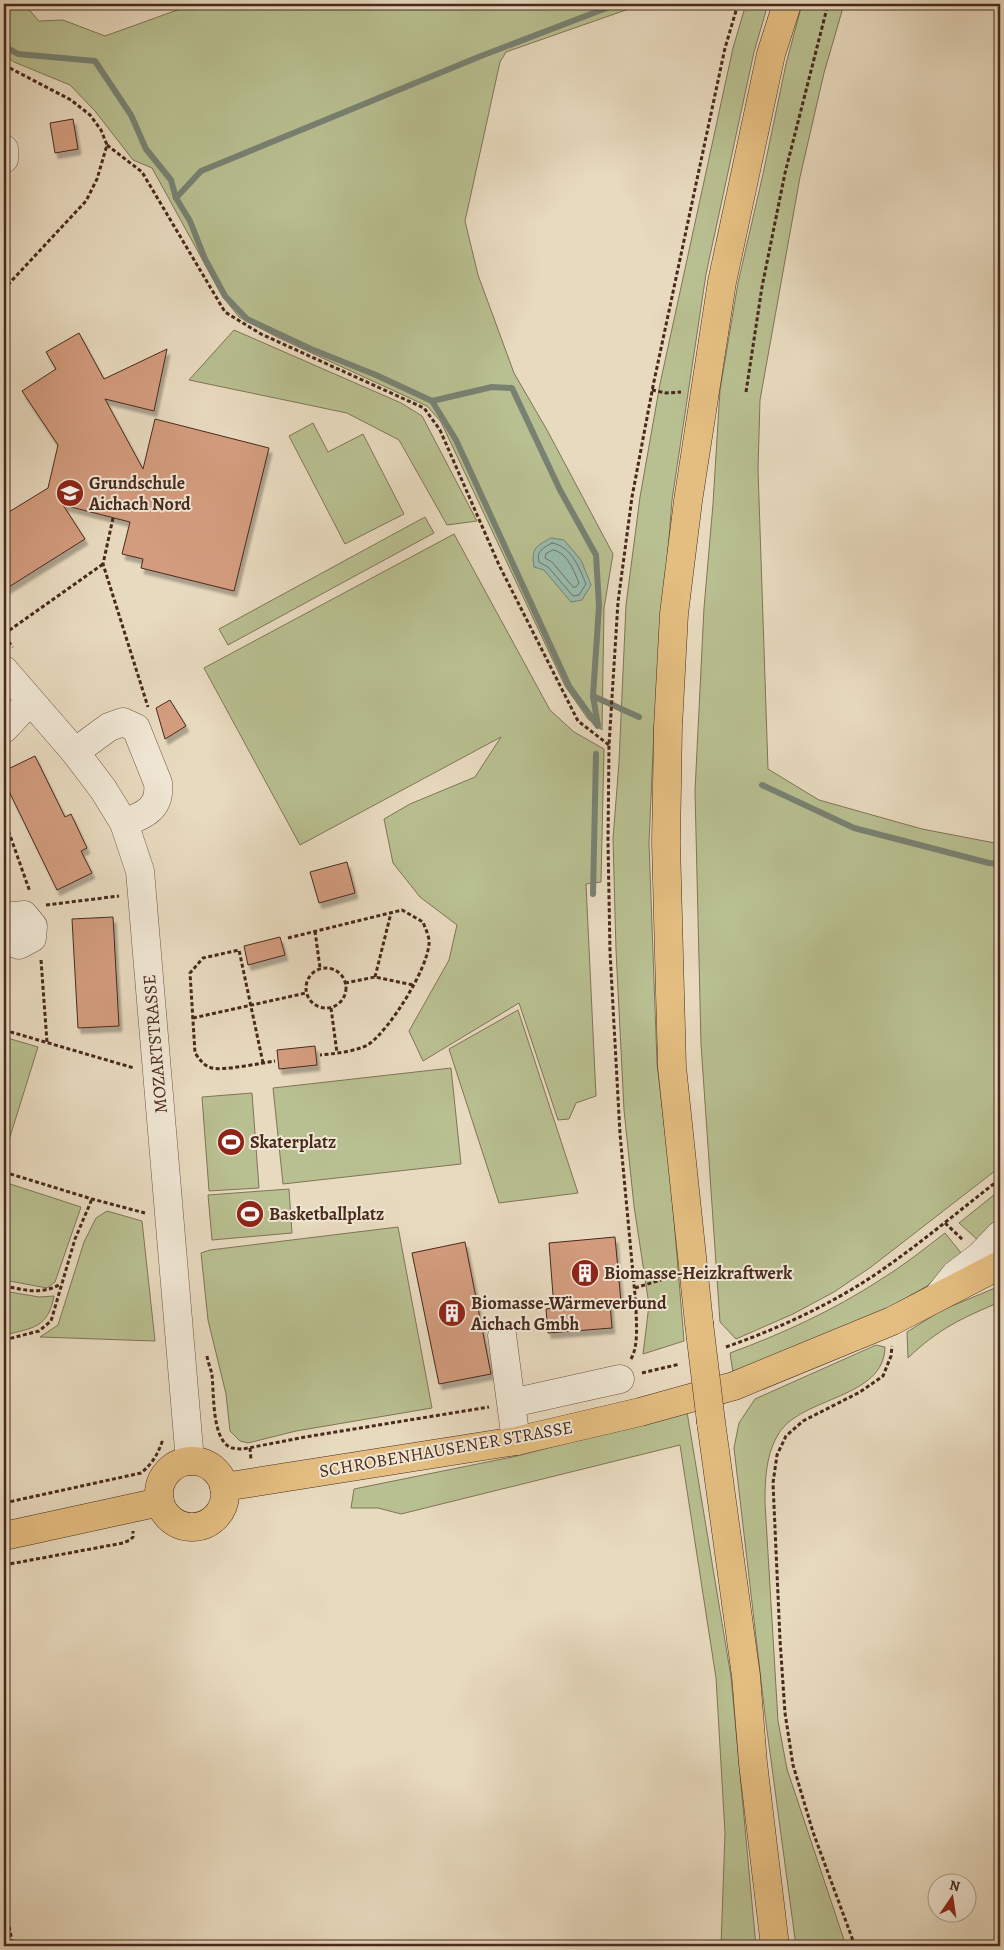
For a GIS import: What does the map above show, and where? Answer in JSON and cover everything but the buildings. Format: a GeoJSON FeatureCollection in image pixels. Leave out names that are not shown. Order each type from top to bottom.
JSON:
{"type":"FeatureCollection","features":[{"type":"Feature","properties":{"kind":"main road"},"geometry":{"type":"LineString","coordinates":[[775,1946],[753,1762],[746,1676],[699,1323],[672,1066],[666,843],[668,727],[674,614],[688,501],[722,282],[771,54],[786,4]]}},
{"type":"Feature","properties":{"kind":"main road","name":"SCHROBENHAUSENER STRASSE"},"geometry":{"type":"LineString","coordinates":[[224,1487],[516,1441],[640,1412],[734,1386],[892,1320],[1000,1265]]}},
{"type":"Feature","properties":{"kind":"main road"},"geometry":{"type":"LineString","coordinates":[[190,1461],[203,1463],[212,1468],[220,1476],[224,1487],[225,1495],[221,1510],[212,1520],[201,1526],[194,1527],[178,1524],[168,1517],[160,1502],[160,1484],[166,1474],[174,1466],[190,1461]]}},
{"type":"Feature","properties":{"kind":"main road"},"geometry":{"type":"LineString","coordinates":[[4,1536],[160,1502]]}},
{"type":"Feature","properties":{"kind":"street"},"geometry":{"type":"LineString","coordinates":[[4,149],[4,159]]}},
{"type":"Feature","properties":{"kind":"street","name":"MOZARTSTRASSE"},"geometry":{"type":"LineString","coordinates":[[4,670],[75,752],[103,789],[124,823],[140,871],[190,1461]]}},
{"type":"Feature","properties":{"kind":"street"},"geometry":{"type":"LineString","coordinates":[[4,729],[30,701]]}},
{"type":"Feature","properties":{"kind":"street"},"geometry":{"type":"LineString","coordinates":[[75,752],[109,726],[123,722],[136,728],[158,783],[159,792],[157,801],[143,816],[124,823]]}},
{"type":"Feature","properties":{"kind":"street"},"geometry":{"type":"LineString","coordinates":[[4,939],[19,946],[24,919]]}},
{"type":"Feature","properties":{"kind":"street"},"geometry":{"type":"LineString","coordinates":[[937,1298],[955,1275],[980,1256],[1000,1235]]}},
{"type":"Feature","properties":{"kind":"street"},"geometry":{"type":"LineString","coordinates":[[502,1335],[516,1441]]}},
{"type":"Feature","properties":{"kind":"street"},"geometry":{"type":"LineString","coordinates":[[512,1403],[620,1379]]}},
{"type":"Feature","properties":{"kind":"path"},"geometry":{"type":"LineString","coordinates":[[620,1379],[634,1355],[636,1334],[635,1288],[620,1134],[610,952],[609,745],[618,602],[632,497],[652,390],[725,48],[738,4]]}},
{"type":"Feature","properties":{"kind":"path"},"geometry":{"type":"LineString","coordinates":[[746,392],[762,287],[785,173],[828,4]]}},
{"type":"Feature","properties":{"kind":"path"},"geometry":{"type":"LineString","coordinates":[[4,66],[71,100],[90,115],[101,130],[107,145],[142,172],[225,312],[261,334],[424,408],[440,430],[499,565],[578,722],[609,745]]}},
{"type":"Feature","properties":{"kind":"path"},"geometry":{"type":"LineString","coordinates":[[4,289],[86,201],[97,179],[107,145]]}},
{"type":"Feature","properties":{"kind":"path"},"geometry":{"type":"LineString","coordinates":[[652,390],[666,393],[688,392]]}},
{"type":"Feature","properties":{"kind":"path"},"geometry":{"type":"LineString","coordinates":[[113,518],[103,564],[151,716],[136,728]]}},
{"type":"Feature","properties":{"kind":"path"},"geometry":{"type":"LineString","coordinates":[[4,634],[103,564]]}},
{"type":"Feature","properties":{"kind":"path"},"geometry":{"type":"LineString","coordinates":[[4,812],[24,919],[42,964],[47,1042]]}},
{"type":"Feature","properties":{"kind":"path"},"geometry":{"type":"LineString","coordinates":[[24,919],[122,895]]}},
{"type":"Feature","properties":{"kind":"path"},"geometry":{"type":"LineString","coordinates":[[288,938],[402,910],[423,922],[430,941],[427,957],[413,985],[388,1026],[367,1046],[320,1056]]}},
{"type":"Feature","properties":{"kind":"path"},"geometry":{"type":"LineString","coordinates":[[375,977],[391,913]]}},
{"type":"Feature","properties":{"kind":"path"},"geometry":{"type":"LineString","coordinates":[[315,931],[320,968]]}},
{"type":"Feature","properties":{"kind":"path"},"geometry":{"type":"LineString","coordinates":[[263,1063],[239,950],[203,958],[190,973],[196,1053],[203,1064],[214,1069],[263,1063],[275,1061]]}},
{"type":"Feature","properties":{"kind":"path"},"geometry":{"type":"LineString","coordinates":[[320,968],[336,970],[342,976],[345,983],[346,991],[343,999],[331,1008],[315,1006],[309,1000],[306,993],[305,985],[308,978],[320,968]]}},
{"type":"Feature","properties":{"kind":"path"},"geometry":{"type":"LineString","coordinates":[[345,983],[375,977],[413,985]]}},
{"type":"Feature","properties":{"kind":"path"},"geometry":{"type":"LineString","coordinates":[[193,1018],[306,993]]}},
{"type":"Feature","properties":{"kind":"path"},"geometry":{"type":"LineString","coordinates":[[331,1008],[336,1054]]}},
{"type":"Feature","properties":{"kind":"path"},"geometry":{"type":"LineString","coordinates":[[4,1030],[136,1069],[136,1059]]}},
{"type":"Feature","properties":{"kind":"path"},"geometry":{"type":"LineString","coordinates":[[4,1172],[148,1214],[148,1204]]}},
{"type":"Feature","properties":{"kind":"path"},"geometry":{"type":"LineString","coordinates":[[721,1349],[794,1320],[835,1299],[879,1272],[1000,1179]]}},
{"type":"Feature","properties":{"kind":"path"},"geometry":{"type":"LineString","coordinates":[[4,1340],[39,1332],[51,1321],[75,1239],[92,1199]]}},
{"type":"Feature","properties":{"kind":"path"},"geometry":{"type":"LineString","coordinates":[[635,1288],[679,1275]]}},
{"type":"Feature","properties":{"kind":"path"},"geometry":{"type":"LineString","coordinates":[[4,1286],[26,1291],[48,1291],[61,1284]]}},
{"type":"Feature","properties":{"kind":"path"},"geometry":{"type":"LineString","coordinates":[[620,1379],[687,1361]]}},
{"type":"Feature","properties":{"kind":"path"},"geometry":{"type":"LineString","coordinates":[[855,1946],[813,1832],[793,1765],[785,1713],[780,1649],[773,1483],[777,1455],[786,1436],[803,1421],[860,1392],[883,1376]]}},
{"type":"Feature","properties":{"kind":"path"},"geometry":{"type":"LineString","coordinates":[[216,1423],[223,1440],[228,1446],[243,1449],[512,1403]]}},
{"type":"Feature","properties":{"kind":"path"},"geometry":{"type":"LineString","coordinates":[[4,1503],[141,1473],[150,1466],[158,1455],[165,1430]]}},
{"type":"Feature","properties":{"kind":"path"},"geometry":{"type":"LineString","coordinates":[[4,1901],[13,1946]]}},
{"type":"Feature","properties":{"kind":"shaded area"},"geometry":{"type":"Polygon","coordinates":[[[4,4],[24,4],[39,21],[63,20],[105,36],[194,4],[643,4],[506,52],[500,62],[465,221],[478,275],[514,373],[547,430],[613,554],[604,608],[602,730],[588,719],[565,686],[441,422],[427,406],[279,338],[239,317],[223,297],[152,168],[133,160],[95,111],[70,85],[14,62],[4,55],[4,4]]]}},
{"type":"Feature","properties":{"kind":"shaded area"},"geometry":{"type":"Polygon","coordinates":[[[746,4],[768,4],[754,52],[706,274],[672,500],[654,729],[649,843],[657,1063],[671,1183],[684,1341],[643,1354],[649,1305],[634,1206],[624,1110],[616,950],[613,839],[619,762],[626,605],[640,497],[660,384],[733,48],[746,4]]]}},
{"type":"Feature","properties":{"kind":"shaded area"},"geometry":{"type":"Polygon","coordinates":[[[802,4],[844,4],[824,73],[800,177],[760,400],[758,469],[768,769],[819,800],[922,829],[1000,844],[1000,1167],[871,1267],[834,1292],[793,1314],[736,1339],[720,1322],[701,1044],[695,791],[704,608],[720,390],[738,283],[786,64],[802,4]]]}},
{"type":"Feature","properties":{"kind":"shaded area"},"geometry":{"type":"Polygon","coordinates":[[[234,330],[401,403],[422,416],[477,521],[447,525],[399,440],[347,413],[189,380],[234,330]]]}},
{"type":"Feature","properties":{"kind":"shaded area"},"geometry":{"type":"Polygon","coordinates":[[[313,423],[328,452],[363,434],[404,514],[345,544],[289,436],[313,423]]]}},
{"type":"Feature","properties":{"kind":"shaded area"},"geometry":{"type":"Polygon","coordinates":[[[425,517],[434,533],[228,645],[219,629],[425,517]]]}},
{"type":"Feature","properties":{"kind":"shaded area"},"geometry":{"type":"Polygon","coordinates":[[[454,534],[550,710],[574,732],[604,749],[601,882],[586,884],[596,1096],[576,1103],[569,1119],[558,1120],[519,1003],[423,1061],[409,1031],[449,960],[457,925],[420,897],[393,863],[384,819],[410,804],[475,777],[501,737],[300,845],[204,668],[454,534]]]}},
{"type":"Feature","properties":{"kind":"shaded area"},"geometry":{"type":"Polygon","coordinates":[[[518,1010],[578,1193],[499,1203],[449,1049],[518,1010]]]}},
{"type":"Feature","properties":{"kind":"shaded area"},"geometry":{"type":"Polygon","coordinates":[[[4,1037],[38,1047],[4,1156],[4,1037]]]}},
{"type":"Feature","properties":{"kind":"shaded area"},"geometry":{"type":"Polygon","coordinates":[[[451,1068],[461,1164],[283,1184],[273,1088],[451,1068]]]}},
{"type":"Feature","properties":{"kind":"shaded area","name":"Skaterplatz"},"geometry":{"type":"Polygon","coordinates":[[[252,1093],[259,1188],[209,1191],[202,1097],[252,1093]]]}},
{"type":"Feature","properties":{"kind":"shaded area"},"geometry":{"type":"Polygon","coordinates":[[[4,1182],[81,1207],[55,1282],[47,1288],[4,1280],[4,1182]]]}},
{"type":"Feature","properties":{"kind":"shaded area","name":"Basketballplatz"},"geometry":{"type":"Polygon","coordinates":[[[289,1189],[292,1233],[212,1240],[208,1195],[289,1189]]]}},
{"type":"Feature","properties":{"kind":"shaded area"},"geometry":{"type":"Polygon","coordinates":[[[1000,1190],[1000,1222],[980,1242],[959,1223],[1000,1190]]]}},
{"type":"Feature","properties":{"kind":"shaded area"},"geometry":{"type":"Polygon","coordinates":[[[107,1211],[142,1221],[155,1341],[40,1337],[58,1325],[84,1242],[96,1218],[107,1211]]]}},
{"type":"Feature","properties":{"kind":"shaded area"},"geometry":{"type":"Polygon","coordinates":[[[398,1227],[432,1408],[296,1431],[248,1443],[240,1441],[230,1431],[226,1394],[208,1320],[201,1253],[210,1250],[398,1227]]]}},
{"type":"Feature","properties":{"kind":"shaded area"},"geometry":{"type":"Polygon","coordinates":[[[945,1233],[962,1254],[927,1286],[886,1309],[733,1373],[730,1353],[769,1338],[826,1311],[862,1291],[897,1269],[945,1233]]]}},
{"type":"Feature","properties":{"kind":"shaded area"},"geometry":{"type":"Polygon","coordinates":[[[1000,1286],[1000,1302],[951,1325],[930,1339],[908,1358],[907,1332],[942,1310],[1000,1286]]]}},
{"type":"Feature","properties":{"kind":"shaded area"},"geometry":{"type":"Polygon","coordinates":[[[4,1291],[39,1297],[54,1296],[48,1315],[38,1325],[4,1335],[4,1291]]]}},
{"type":"Feature","properties":{"kind":"shaded area"},"geometry":{"type":"Polygon","coordinates":[[[876,1345],[885,1347],[881,1364],[871,1377],[841,1396],[806,1411],[790,1421],[779,1433],[771,1449],[767,1466],[765,1503],[778,1721],[787,1769],[846,1946],[796,1946],[766,1723],[734,1448],[739,1423],[755,1399],[876,1345]]]}},
{"type":"Feature","properties":{"kind":"shaded area"},"geometry":{"type":"Polygon","coordinates":[[[687,1412],[731,1677],[756,1946],[721,1946],[725,1833],[716,1678],[680,1445],[401,1514],[378,1508],[351,1508],[354,1489],[517,1456],[687,1412]]]}},
{"type":"Feature","properties":{"kind":"water"},"geometry":{"type":"Polygon","coordinates":[[[551,538],[564,540],[581,560],[591,585],[582,600],[571,602],[544,570],[534,567],[533,556],[536,548],[551,538]]]}},
{"type":"Feature","properties":{"kind":"waterway"},"geometry":{"type":"LineString","coordinates":[[176,198],[201,171],[481,56],[617,4]]}},
{"type":"Feature","properties":{"kind":"waterway"},"geometry":{"type":"LineString","coordinates":[[4,46],[18,54],[95,61],[131,115],[146,149],[171,180],[176,198],[190,221],[205,259],[225,296],[247,319],[432,401],[492,387],[512,388],[560,490],[596,555],[599,606],[593,696],[598,726]]}},
{"type":"Feature","properties":{"kind":"waterway"},"geometry":{"type":"LineString","coordinates":[[432,401],[456,440],[569,686],[597,725]]}},
{"type":"Feature","properties":{"kind":"waterway"},"geometry":{"type":"LineString","coordinates":[[593,696],[639,717]]}},
{"type":"Feature","properties":{"kind":"waterway"},"geometry":{"type":"LineString","coordinates":[[593,894],[596,754]]}},
{"type":"Feature","properties":{"kind":"waterway"},"geometry":{"type":"LineString","coordinates":[[762,785],[854,828],[989,863],[1000,864]]}},
{"type":"Feature","properties":{"kind":"place","name":"Grundschule Aichach Nord"},"geometry":{"type":"Point","coordinates":[70,493]}},
{"type":"Feature","properties":{"kind":"place","name":"Skaterplatz"},"geometry":{"type":"Point","coordinates":[231,1142]}},
{"type":"Feature","properties":{"kind":"place","name":"Basketballplatz"},"geometry":{"type":"Point","coordinates":[250,1214]}},
{"type":"Feature","properties":{"kind":"place","name":"Biomasse-Heizkraftwerk"},"geometry":{"type":"Point","coordinates":[585,1273]}},
{"type":"Feature","properties":{"kind":"place","name":"Biomasse-Wärmeverbund Aichach Gmbh"},"geometry":{"type":"Point","coordinates":[452,1313]}}]}
